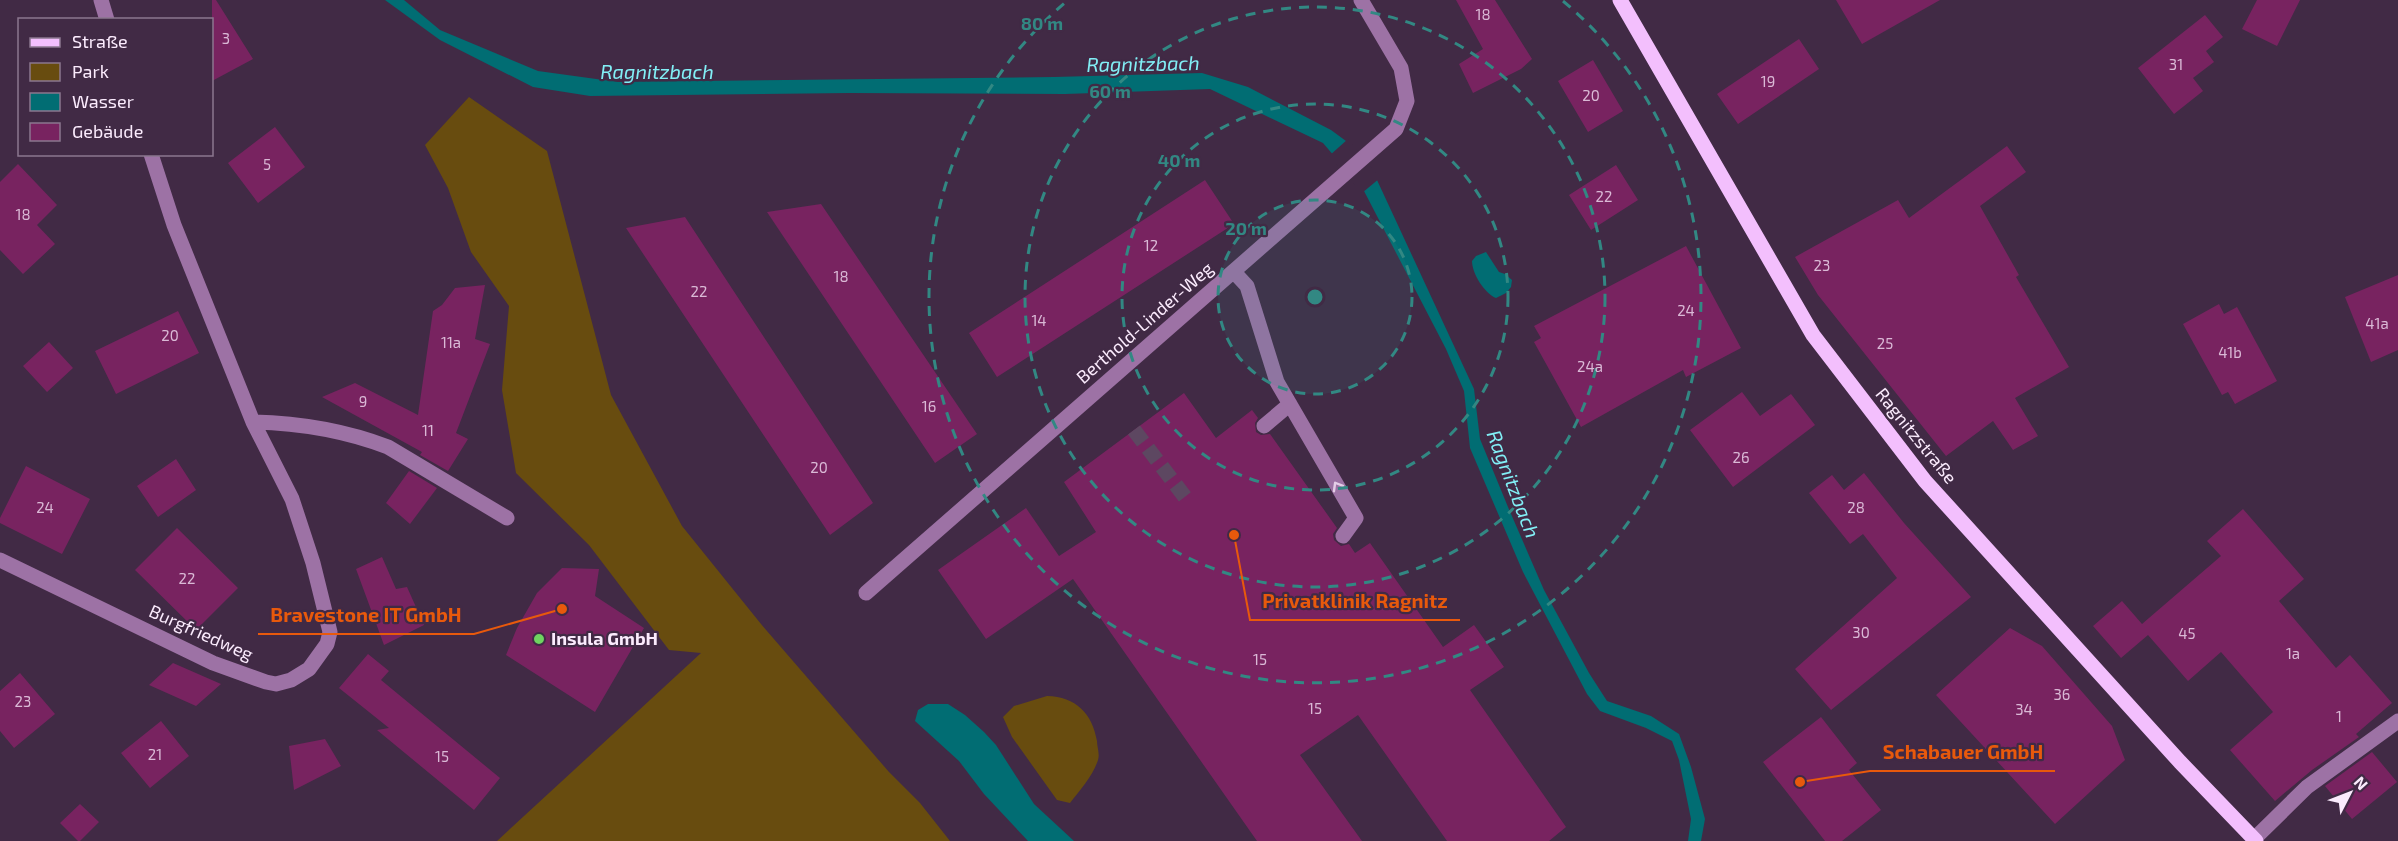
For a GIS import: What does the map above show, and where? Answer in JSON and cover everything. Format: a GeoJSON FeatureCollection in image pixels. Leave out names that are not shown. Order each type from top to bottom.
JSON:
{"type":"FeatureCollection","features":[{"type":"Feature","properties":{"kind":"main road","name":"Ragnitzstraße"},"geometry":{"type":"LineString","coordinates":[[1620,0],[1813,334],[1925,481],[2254,840]]}},
{"type":"Feature","properties":{"kind":"street"},"geometry":{"type":"LineString","coordinates":[[101,0],[106,18]]}},
{"type":"Feature","properties":{"kind":"street","name":"Berthold-Linder-Weg"},"geometry":{"type":"LineString","coordinates":[[866,593],[1396,129],[1407,101],[1401,68],[1361,0]]}},
{"type":"Feature","properties":{"kind":"street","name":"Burgfriedweg"},"geometry":{"type":"LineString","coordinates":[[0,560],[213,663],[276,684],[309,669],[321,655],[330,632],[313,564],[292,499],[253,422],[174,225],[152,156]]}},
{"type":"Feature","properties":{"kind":"street"},"geometry":{"type":"LineString","coordinates":[[1234,272],[1246,286],[1277,382],[1356,518],[1343,536]]}},
{"type":"Feature","properties":{"kind":"street"},"geometry":{"type":"LineString","coordinates":[[1264,426],[1290,404]]}},
{"type":"Feature","properties":{"kind":"street"},"geometry":{"type":"LineString","coordinates":[[253,422],[275,423],[333,433],[369,440],[388,447],[507,518]]}},
{"type":"Feature","properties":{"kind":"street"},"geometry":{"type":"LineString","coordinates":[[2254,840],[2307,787],[2398,722]]}},
{"type":"Feature","properties":{"kind":"green space"},"geometry":{"type":"Polygon","coordinates":[[[469,97],[547,151],[611,395],[682,526],[761,624],[889,772],[920,803],[950,841],[497,841],[701,653],[669,650],[589,545],[516,473],[502,390],[509,306],[471,252],[448,188],[425,145],[469,97]]]}},
{"type":"Feature","properties":{"kind":"green space"},"geometry":{"type":"Polygon","coordinates":[[[1047,696],[1066,700],[1081,708],[1095,731],[1099,755],[1096,766],[1070,803],[1057,800],[1012,737],[1003,717],[1014,706],[1047,696]]]}},
{"type":"Feature","properties":{"kind":"water","name":"Ragnitzbach"},"geometry":{"type":"Polygon","coordinates":[[[385,0],[404,0],[440,30],[538,71],[618,82],[1202,73],[1248,87],[1331,130],[1346,141],[1377,180],[1474,389],[1480,439],[1508,507],[1544,590],[1589,673],[1607,701],[1651,716],[1679,734],[1691,767],[1705,819],[1701,841],[1688,841],[1691,819],[1679,760],[1672,741],[1646,728],[1600,711],[1587,694],[1523,572],[1470,448],[1464,391],[1446,349],[1364,191],[1323,143],[1210,89],[1065,94],[849,93],[590,96],[533,87],[440,40],[385,0]]]}},
{"type":"Feature","properties":{"kind":"water"},"geometry":{"type":"Polygon","coordinates":[[[1486,252],[1499,272],[1512,280],[1511,287],[1506,293],[1496,298],[1483,287],[1476,277],[1473,266],[1472,261],[1476,256],[1486,252]]]}},
{"type":"Feature","properties":{"kind":"water"},"geometry":{"type":"Polygon","coordinates":[[[928,704],[948,704],[984,732],[996,745],[1034,804],[1074,841],[1028,841],[984,794],[959,761],[915,721],[918,710],[928,704]]]}},
{"type":"Feature","properties":{"kind":"pier"},"geometry":{"type":"Polygon","coordinates":[[[1348,139],[1380,178],[1362,193],[1329,156],[1348,139]]]}},
{"type":"Feature","properties":{"kind":"building"},"geometry":{"type":"Polygon","coordinates":[[[212,0],[216,0],[253,59],[213,80],[213,18],[212,0]]]}},
{"type":"Feature","properties":{"kind":"building"},"geometry":{"type":"Polygon","coordinates":[[[1456,0],[1495,0],[1532,59],[1521,69],[1473,93],[1459,64],[1483,49],[1456,0]]]}},
{"type":"Feature","properties":{"kind":"building"},"geometry":{"type":"Polygon","coordinates":[[[1836,0],[1940,0],[1862,44],[1836,0]]]}},
{"type":"Feature","properties":{"kind":"building"},"geometry":{"type":"Polygon","coordinates":[[[2257,0],[2300,0],[2277,46],[2242,29],[2257,0]]]}},
{"type":"Feature","properties":{"kind":"building"},"geometry":{"type":"Polygon","coordinates":[[[2205,15],[2223,37],[2206,51],[2214,62],[2193,78],[2203,91],[2174,114],[2138,68],[2205,15]]]}},
{"type":"Feature","properties":{"kind":"building"},"geometry":{"type":"Polygon","coordinates":[[[1799,39],[1819,69],[1738,124],[1717,94],[1799,39]]]}},
{"type":"Feature","properties":{"kind":"building"},"geometry":{"type":"Polygon","coordinates":[[[1593,60],[1623,111],[1588,132],[1558,81],[1593,60]]]}},
{"type":"Feature","properties":{"kind":"building"},"geometry":{"type":"Polygon","coordinates":[[[275,127],[305,167],[258,203],[228,163],[275,127]]]}},
{"type":"Feature","properties":{"kind":"building"},"geometry":{"type":"Polygon","coordinates":[[[2007,146],[2026,172],[1980,206],[2019,275],[2016,277],[2069,367],[2015,398],[2038,436],[2013,450],[1993,421],[1946,456],[1818,295],[1795,257],[1898,200],[1909,218],[2007,146]]]}},
{"type":"Feature","properties":{"kind":"building"},"geometry":{"type":"Polygon","coordinates":[[[18,164],[57,205],[37,225],[55,244],[23,274],[0,250],[0,182],[18,164]]]}},
{"type":"Feature","properties":{"kind":"building"},"geometry":{"type":"Polygon","coordinates":[[[1616,165],[1638,200],[1591,230],[1569,195],[1616,165]]]}},
{"type":"Feature","properties":{"kind":"building"},"geometry":{"type":"Polygon","coordinates":[[[1205,180],[1234,224],[997,377],[969,333],[1205,180]]]}},
{"type":"Feature","properties":{"kind":"building"},"geometry":{"type":"Polygon","coordinates":[[[821,204],[977,434],[935,463],[767,212],[821,204]]]}},
{"type":"Feature","properties":{"kind":"building"},"geometry":{"type":"Polygon","coordinates":[[[685,217],[873,503],[830,535],[626,228],[685,217]]]}},
{"type":"Feature","properties":{"kind":"building"},"geometry":{"type":"Polygon","coordinates":[[[1686,246],[1741,348],[1686,377],[1683,370],[1581,427],[1534,342],[1541,338],[1534,326],[1686,246]]]}},
{"type":"Feature","properties":{"kind":"building"},"geometry":{"type":"Polygon","coordinates":[[[2398,275],[2398,350],[2371,362],[2345,297],[2398,275]]]}},
{"type":"Feature","properties":{"kind":"building"},"geometry":{"type":"Polygon","coordinates":[[[485,285],[475,339],[490,344],[456,433],[468,439],[448,471],[420,455],[422,452],[322,397],[355,383],[418,415],[433,311],[442,305],[455,288],[485,285]]]}},
{"type":"Feature","properties":{"kind":"building"},"geometry":{"type":"Polygon","coordinates":[[[2219,304],[2224,314],[2237,307],[2277,381],[2235,404],[2228,392],[2222,395],[2183,324],[2219,304]]]}},
{"type":"Feature","properties":{"kind":"building"},"geometry":{"type":"Polygon","coordinates":[[[178,311],[199,353],[116,394],[95,351],[178,311]]]}},
{"type":"Feature","properties":{"kind":"building"},"geometry":{"type":"Polygon","coordinates":[[[49,342],[73,368],[47,392],[23,366],[49,342]]]}},
{"type":"Feature","properties":{"kind":"building"},"geometry":{"type":"Polygon","coordinates":[[[1742,392],[1760,416],[1791,394],[1815,425],[1733,487],[1690,430],[1742,392]]]}},
{"type":"Feature","properties":{"kind":"building"},"geometry":{"type":"Polygon","coordinates":[[[1184,393],[1216,438],[1252,410],[1258,418],[1255,423],[1256,432],[1261,435],[1270,434],[1337,528],[1333,534],[1334,540],[1341,546],[1349,544],[1355,553],[1370,543],[1443,647],[1474,625],[1504,667],[1470,690],[1566,827],[1549,841],[1447,841],[1358,715],[1300,755],[1362,841],[1257,841],[1073,579],[986,639],[938,570],[1026,508],[1059,556],[1096,532],[1064,482],[1184,393]]]}},
{"type":"Feature","properties":{"kind":"building"},"geometry":{"type":"Polygon","coordinates":[[[176,459],[196,490],[158,517],[137,486],[176,459]]]}},
{"type":"Feature","properties":{"kind":"building"},"geometry":{"type":"Polygon","coordinates":[[[26,466],[90,499],[62,554],[0,523],[0,518],[26,466]]]}},
{"type":"Feature","properties":{"kind":"building"},"geometry":{"type":"Polygon","coordinates":[[[409,471],[437,488],[410,524],[386,503],[409,471]]]}},
{"type":"Feature","properties":{"kind":"building"},"geometry":{"type":"Polygon","coordinates":[[[1864,473],[1904,523],[1971,597],[1831,710],[1795,669],[1897,578],[1863,534],[1850,544],[1809,493],[1832,475],[1844,490],[1864,473]]]}},
{"type":"Feature","properties":{"kind":"building"},"geometry":{"type":"Polygon","coordinates":[[[2243,509],[2304,579],[2279,601],[2336,668],[2350,655],[2392,703],[2356,734],[2359,737],[2312,770],[2275,801],[2230,750],[2273,712],[2221,652],[2188,681],[2148,635],[2121,658],[2093,626],[2122,601],[2142,624],[2221,556],[2207,541],[2243,509]]]}},
{"type":"Feature","properties":{"kind":"building"},"geometry":{"type":"Polygon","coordinates":[[[177,528],[238,588],[196,630],[135,570],[177,528]]]}},
{"type":"Feature","properties":{"kind":"building"},"geometry":{"type":"Polygon","coordinates":[[[382,557],[396,589],[407,587],[424,625],[384,645],[356,569],[382,557]]]}},
{"type":"Feature","properties":{"kind":"building"},"geometry":{"type":"Polygon","coordinates":[[[562,568],[599,569],[595,596],[644,628],[595,712],[506,655],[517,628],[537,593],[562,568]]]}},
{"type":"Feature","properties":{"kind":"building"},"geometry":{"type":"Polygon","coordinates":[[[2010,628],[2042,646],[2112,726],[2125,760],[2055,824],[1936,695],[2010,628]]]}},
{"type":"Feature","properties":{"kind":"building"},"geometry":{"type":"Polygon","coordinates":[[[368,654],[389,671],[381,680],[500,778],[474,810],[377,730],[389,728],[339,688],[368,654]]]}},
{"type":"Feature","properties":{"kind":"building"},"geometry":{"type":"Polygon","coordinates":[[[173,663],[221,684],[196,706],[149,685],[173,663]]]}},
{"type":"Feature","properties":{"kind":"building"},"geometry":{"type":"Polygon","coordinates":[[[20,673],[55,714],[14,748],[0,731],[0,691],[20,673]]]}},
{"type":"Feature","properties":{"kind":"building"},"geometry":{"type":"Polygon","coordinates":[[[1821,717],[1857,763],[1849,770],[1881,810],[1842,841],[1825,841],[1763,762],[1821,717]]]}},
{"type":"Feature","properties":{"kind":"building"},"geometry":{"type":"Polygon","coordinates":[[[161,721],[189,756],[150,788],[121,753],[161,721]]]}},
{"type":"Feature","properties":{"kind":"building"},"geometry":{"type":"Polygon","coordinates":[[[325,739],[341,766],[294,790],[289,746],[325,739]]]}},
{"type":"Feature","properties":{"kind":"building"},"geometry":{"type":"Polygon","coordinates":[[[2372,752],[2397,782],[2352,819],[2325,786],[2372,752]]]}},
{"type":"Feature","properties":{"kind":"building"},"geometry":{"type":"Polygon","coordinates":[[[80,804],[99,822],[78,841],[60,823],[80,804]]]}},
{"type":"Feature","properties":{"kind":"tunnel"},"geometry":{"type":"LineString","coordinates":[[1134,430],[1185,497]]}},
{"type":"Feature","properties":{"kind":"place","name":"Privatklinik Ragnitz"},"geometry":{"type":"Point","coordinates":[1234,535]}},
{"type":"Feature","properties":{"kind":"place","name":"Bravestone IT GmbH"},"geometry":{"type":"Point","coordinates":[562,609]}},
{"type":"Feature","properties":{"kind":"place","name":"Insula GmbH"},"geometry":{"type":"Point","coordinates":[539,639]}},
{"type":"Feature","properties":{"kind":"place","name":"Schabauer GmbH"},"geometry":{"type":"Point","coordinates":[1800,782]}}]}
